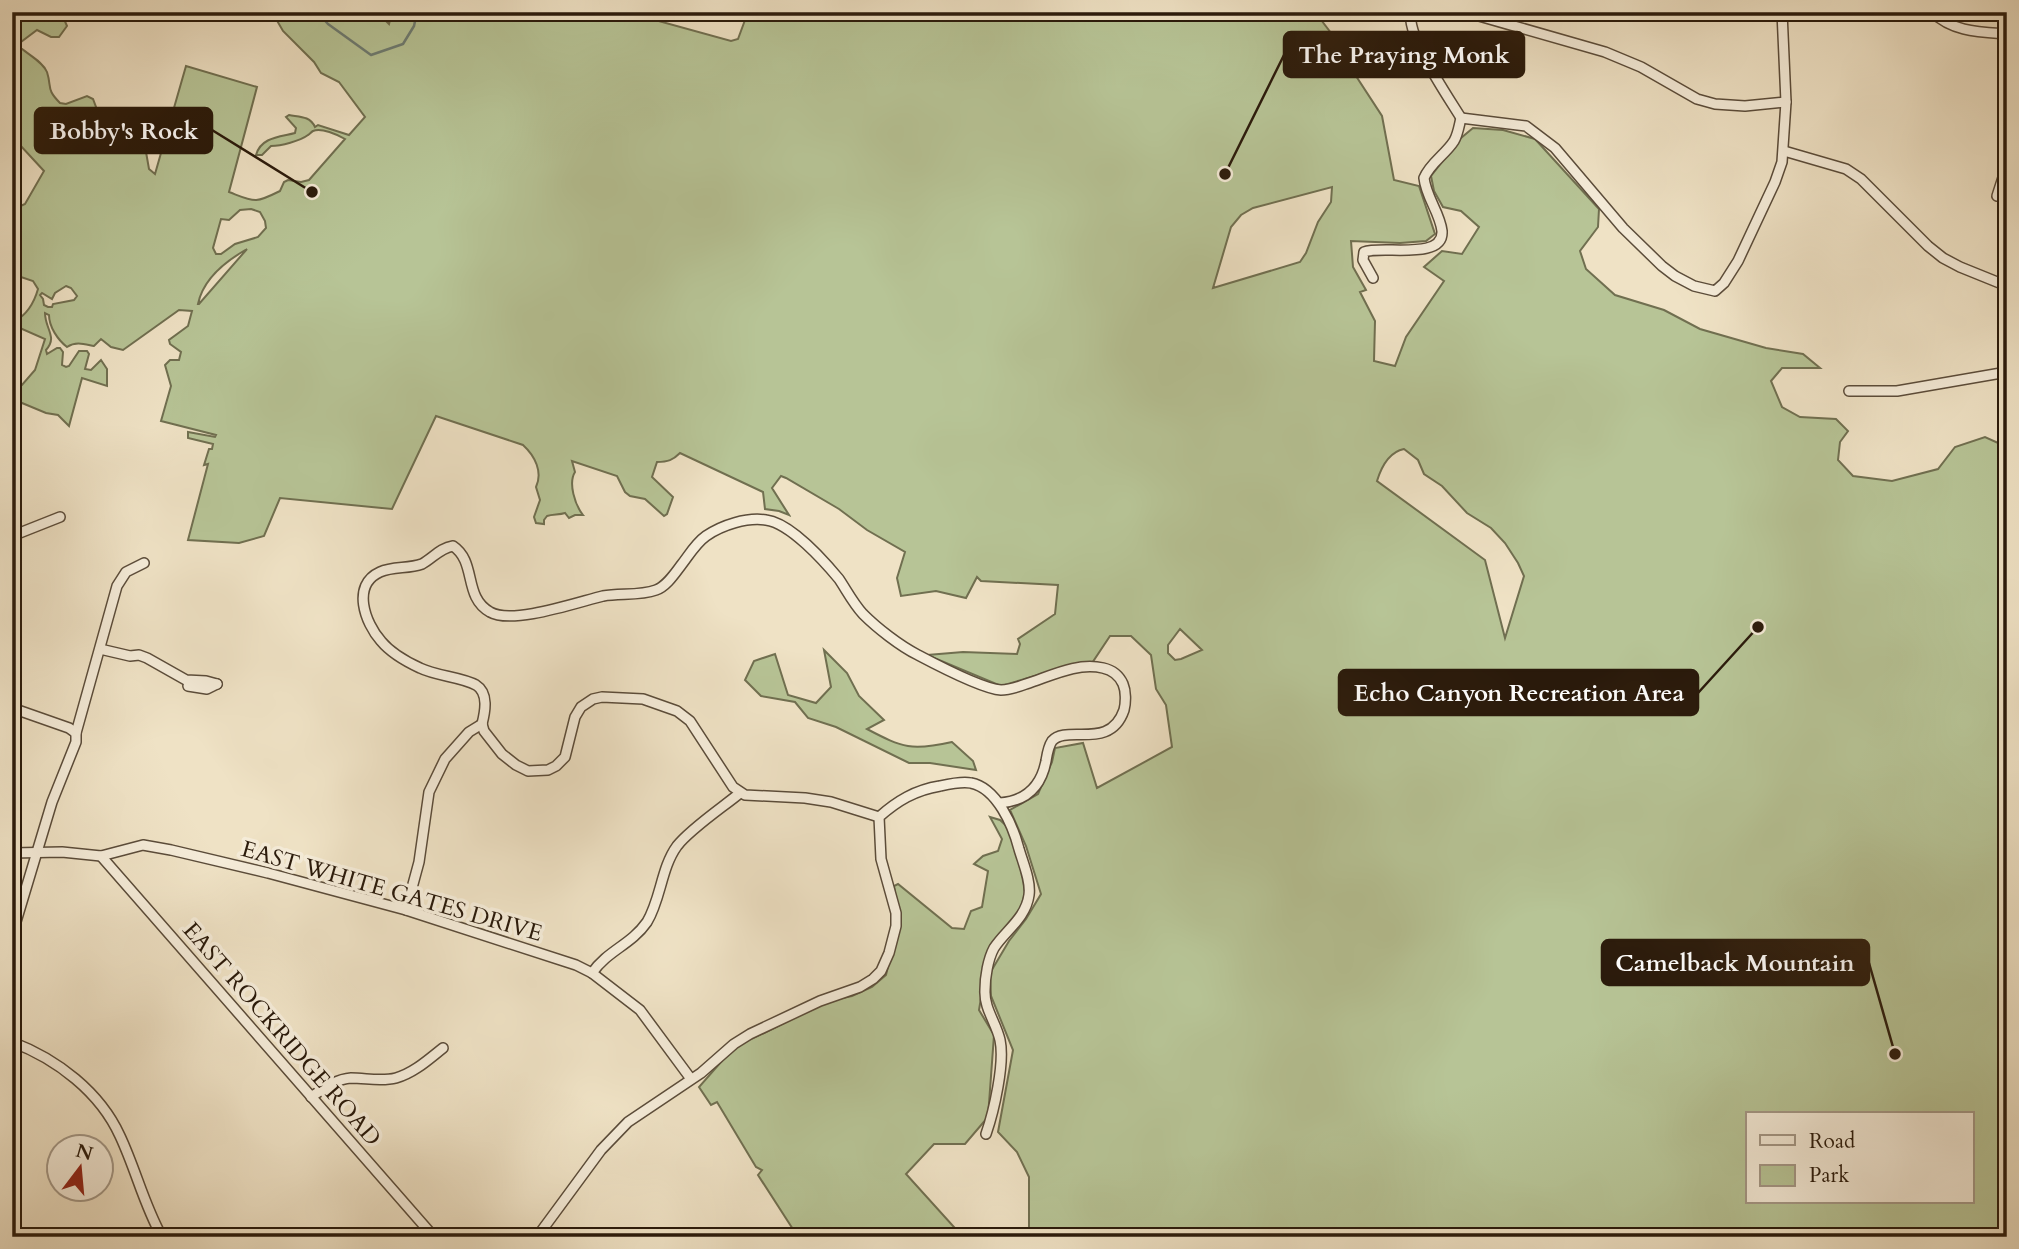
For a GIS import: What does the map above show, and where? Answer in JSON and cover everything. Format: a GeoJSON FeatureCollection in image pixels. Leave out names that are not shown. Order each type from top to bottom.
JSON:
{"type":"FeatureCollection","features":[{"type":"Feature","properties":{"kind":"street"},"geometry":{"type":"LineString","coordinates":[[1373,278],[1363,260],[1364,252],[1373,249],[1422,249],[1431,247],[1441,239],[1442,228],[1427,193],[1424,178],[1433,163],[1454,142],[1461,118],[1414,37],[1411,12]]}},
{"type":"Feature","properties":{"kind":"street"},"geometry":{"type":"LineString","coordinates":[[1465,12],[1605,52],[1641,67],[1696,99],[1715,104],[1745,106],[1786,102]]}},
{"type":"Feature","properties":{"kind":"street"},"geometry":{"type":"LineString","coordinates":[[1461,118],[1526,126],[1555,149],[1623,228],[1662,266],[1694,286],[1715,291],[1724,283],[1738,261],[1775,182],[1784,151],[1786,102],[1782,12]]}},
{"type":"Feature","properties":{"kind":"street"},"geometry":{"type":"LineString","coordinates":[[1932,12],[1945,23],[1964,29],[2007,34]]}},
{"type":"Feature","properties":{"kind":"street"},"geometry":{"type":"LineString","coordinates":[[1784,151],[1846,169],[1861,179],[1943,258],[2007,286]]}},
{"type":"Feature","properties":{"kind":"street"},"geometry":{"type":"LineString","coordinates":[[1997,196],[2007,165]]}},
{"type":"Feature","properties":{"kind":"street"},"geometry":{"type":"LineString","coordinates":[[1849,391],[1897,390],[2007,372]]}},
{"type":"Feature","properties":{"kind":"street"},"geometry":{"type":"LineString","coordinates":[[12,536],[60,517]]}},
{"type":"Feature","properties":{"kind":"street"},"geometry":{"type":"LineString","coordinates":[[879,817],[831,802],[740,793],[733,787],[690,721],[677,711],[643,699],[593,699],[581,707],[575,717],[565,757],[548,770],[528,771],[502,754],[484,731],[483,692],[476,685],[422,669],[380,641],[364,608],[365,587],[369,579],[381,572],[413,567],[425,562],[445,547],[453,545],[461,551],[467,563],[475,599],[489,612],[501,616],[538,613],[605,596],[656,590],[665,585],[706,536],[731,524],[754,519],[782,524],[798,536],[838,578],[863,614],[878,627],[915,654],[987,688],[1013,688],[1071,668],[1087,666],[1105,668],[1120,678],[1125,687],[1125,704],[1123,713],[1112,727],[1103,733],[1085,736],[1061,735],[1048,749],[1044,770],[1032,791],[1018,800],[1000,803]]}},
{"type":"Feature","properties":{"kind":"street"},"geometry":{"type":"LineString","coordinates":[[12,935],[57,787],[76,743],[76,733],[121,579],[132,567],[144,563]]}},
{"type":"Feature","properties":{"kind":"street"},"geometry":{"type":"LineString","coordinates":[[100,649],[147,657],[186,680],[217,684],[207,689],[185,685],[130,656]]}},
{"type":"Feature","properties":{"kind":"street"},"geometry":{"type":"LineString","coordinates":[[12,708],[69,728],[76,733]]}},
{"type":"Feature","properties":{"kind":"street"},"geometry":{"type":"LineString","coordinates":[[406,910],[419,862],[429,792],[445,759],[469,732],[482,724]]}},
{"type":"Feature","properties":{"kind":"street"},"geometry":{"type":"LineString","coordinates":[[879,817],[912,793],[949,784],[971,783],[1000,803],[1013,829],[1028,880],[1029,895],[1019,919],[993,950],[987,975],[985,1004],[998,1032],[1001,1062],[993,1115],[986,1134]]}},
{"type":"Feature","properties":{"kind":"street"},"geometry":{"type":"LineString","coordinates":[[592,973],[605,957],[635,937],[649,919],[677,847],[740,793]]}},
{"type":"Feature","properties":{"kind":"street"},"geometry":{"type":"LineString","coordinates":[[537,1237],[613,1137],[634,1117],[691,1079],[750,1034],[820,1001],[860,987],[881,971],[890,953],[896,913],[881,859],[879,817]]}},
{"type":"Feature","properties":{"kind":"street","name":"EAST WHITE GATES DRIVE"},"geometry":{"type":"LineString","coordinates":[[12,853],[62,852],[101,856],[143,845],[171,850],[406,910],[576,965],[592,973],[640,1010],[691,1079]]}},
{"type":"Feature","properties":{"kind":"street","name":"EAST ROCKRIDGE ROAD"},"geometry":{"type":"LineString","coordinates":[[101,856],[434,1237]]}},
{"type":"Feature","properties":{"kind":"street"},"geometry":{"type":"LineString","coordinates":[[12,1042],[37,1053],[73,1077],[106,1112],[120,1136],[153,1222],[162,1237]]}},
{"type":"Feature","properties":{"kind":"street"},"geometry":{"type":"LineString","coordinates":[[311,1097],[339,1080],[387,1080],[400,1077],[443,1048]]}},
{"type":"Feature","properties":{"kind":"green space"},"geometry":{"type":"Polygon","coordinates":[[[12,12],[67,12],[63,17],[67,26],[59,37],[51,37],[37,30],[21,42],[21,48],[45,68],[51,91],[60,103],[66,104],[87,96],[93,99],[96,107],[82,118],[82,131],[98,127],[108,128],[114,149],[146,152],[149,169],[155,174],[186,66],[257,87],[229,192],[255,200],[280,191],[288,180],[309,180],[345,139],[316,130],[295,141],[271,146],[262,155],[256,155],[258,149],[267,141],[295,133],[296,128],[286,117],[289,115],[304,118],[315,127],[318,125],[349,135],[365,117],[339,82],[321,73],[314,62],[283,31],[272,12],[372,12],[379,14],[389,24],[392,12],[626,12],[731,41],[738,39],[748,12],[1315,12],[1347,54],[1356,76],[1382,116],[1394,180],[1419,186],[1435,234],[1426,241],[1351,241],[1353,267],[1366,290],[1360,292],[1375,321],[1374,361],[1395,366],[1406,337],[1444,281],[1424,267],[1442,251],[1462,254],[1479,227],[1461,211],[1443,207],[1434,191],[1431,176],[1461,138],[1473,128],[1503,130],[1535,139],[1599,209],[1598,227],[1580,251],[1586,269],[1615,295],[1664,310],[1700,329],[1766,348],[1803,354],[1820,368],[1782,368],[1771,381],[1782,407],[1800,417],[1836,419],[1848,431],[1840,442],[1838,460],[1853,476],[1892,481],[1938,469],[1955,447],[1985,437],[2007,447],[2007,1237],[1029,1237],[1029,1177],[1017,1152],[998,1132],[1013,1050],[991,996],[990,973],[1041,894],[1026,846],[1010,810],[1038,794],[1055,748],[1083,743],[1097,788],[1172,747],[1166,705],[1156,689],[1151,655],[1131,636],[1110,636],[1092,663],[1001,686],[927,655],[963,652],[1017,654],[1020,644],[1018,639],[1055,614],[1058,585],[981,581],[977,577],[966,598],[936,591],[901,596],[897,578],[905,552],[867,530],[839,509],[781,476],[772,488],[789,515],[765,509],[763,492],[680,453],[670,460],[657,462],[652,477],[673,497],[664,516],[645,499],[630,496],[625,492],[617,476],[572,461],[575,472],[573,494],[583,515],[569,518],[565,513],[552,515],[547,516],[544,524],[536,523],[534,517],[540,500],[536,487],[539,476],[534,459],[527,449],[523,445],[436,416],[392,509],[280,498],[264,536],[239,543],[188,540],[208,464],[204,465],[213,444],[188,438],[188,432],[216,435],[161,421],[171,386],[165,365],[170,360],[179,360],[181,352],[170,344],[169,340],[188,326],[192,311],[179,310],[123,350],[111,347],[101,339],[94,346],[77,344],[67,347],[60,341],[49,315],[45,313],[51,337],[47,354],[60,348],[63,352],[62,365],[66,367],[79,351],[87,351],[89,354],[85,369],[91,370],[101,360],[107,369],[107,386],[82,378],[69,426],[58,415],[22,403],[17,408],[12,425],[16,402],[12,383],[22,385],[35,370],[45,339],[13,325],[30,308],[38,289],[33,281],[12,274],[12,210],[25,204],[44,171],[12,140],[12,12]],[[1332,187],[1253,208],[1241,215],[1231,227],[1213,288],[1300,262],[1318,222],[1331,202],[1332,187]],[[240,210],[229,220],[221,219],[213,248],[216,254],[221,254],[235,244],[258,237],[266,228],[260,212],[240,210]],[[247,249],[216,272],[205,287],[198,304],[199,304],[247,249]],[[66,286],[55,293],[52,299],[42,293],[40,295],[44,305],[52,307],[53,304],[74,300],[77,296],[66,286]],[[1404,449],[1383,466],[1377,481],[1485,560],[1505,638],[1524,576],[1518,563],[1491,528],[1467,513],[1442,486],[1424,474],[1418,460],[1404,449]],[[1180,629],[1168,645],[1168,653],[1175,660],[1202,650],[1180,629]]]}},
{"type":"Feature","properties":{"kind":"green space"},"geometry":{"type":"Polygon","coordinates":[[[824,650],[847,673],[859,696],[884,720],[867,729],[908,746],[952,742],[973,761],[976,770],[930,763],[909,763],[836,727],[808,718],[795,702],[761,696],[745,680],[754,661],[775,654],[788,695],[816,703],[831,687],[824,650]]]}},
{"type":"Feature","properties":{"kind":"green space"},"geometry":{"type":"Polygon","coordinates":[[[990,817],[1000,820],[1011,830],[1026,890],[1019,914],[989,949],[979,1010],[994,1035],[988,1117],[965,1144],[934,1144],[906,1174],[963,1237],[798,1237],[758,1175],[762,1170],[756,1167],[717,1102],[711,1105],[699,1087],[735,1046],[828,1001],[852,996],[872,987],[886,975],[899,921],[894,886],[898,884],[952,928],[964,929],[971,911],[982,907],[988,871],[974,864],[983,856],[998,851],[1002,839],[990,817]]]}},
{"type":"Feature","properties":{"kind":"waterway"},"geometry":{"type":"LineString","coordinates":[[317,12],[328,24],[371,55],[403,44],[414,26],[417,12]]}},
{"type":"Feature","properties":{"kind":"place","name":"The Praying Monk"},"geometry":{"type":"Point","coordinates":[1225,174]}},
{"type":"Feature","properties":{"kind":"place","name":"Bobby's Rock"},"geometry":{"type":"Point","coordinates":[312,192]}},
{"type":"Feature","properties":{"kind":"place","name":"Echo Canyon Recreation Area"},"geometry":{"type":"Point","coordinates":[1758,627]}},
{"type":"Feature","properties":{"kind":"place","name":"Camelback Mountain"},"geometry":{"type":"Point","coordinates":[1895,1054]}}]}
